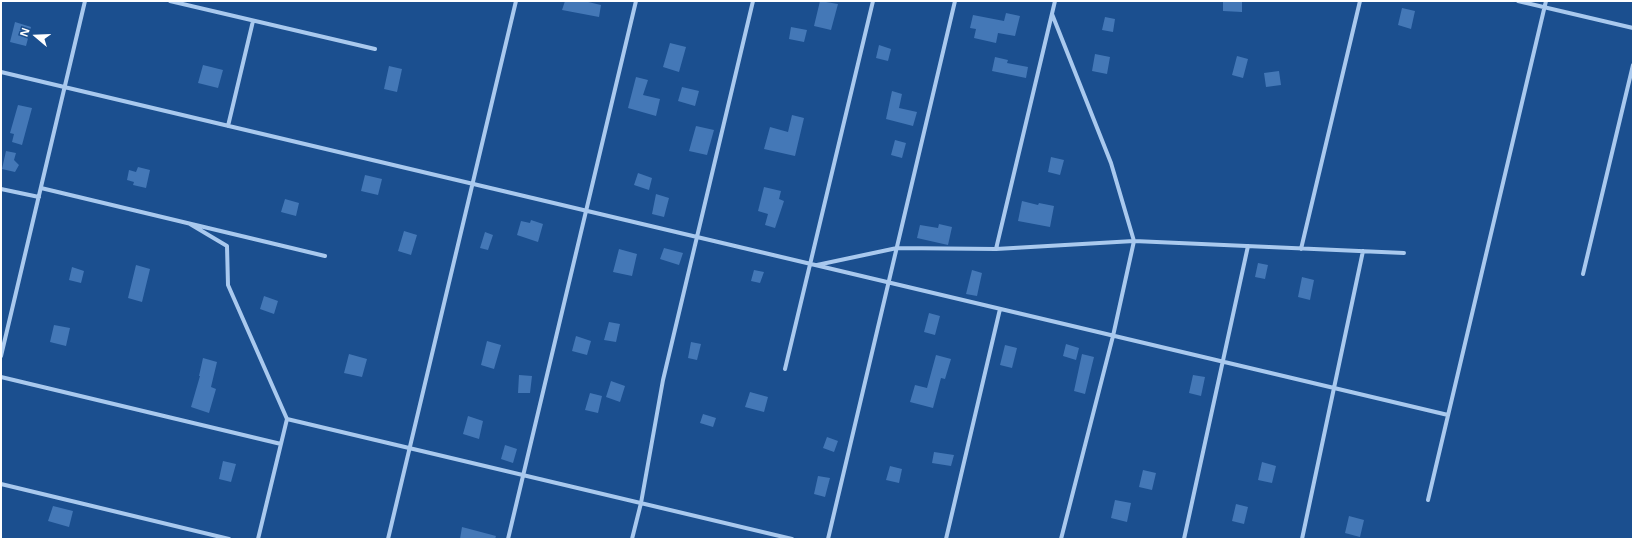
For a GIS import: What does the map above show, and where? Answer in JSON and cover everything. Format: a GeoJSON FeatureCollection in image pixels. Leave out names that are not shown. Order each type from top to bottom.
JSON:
{"type":"FeatureCollection","features":[{"type":"Feature","properties":{"kind":"street"},"geometry":{"type":"LineString","coordinates":[[1,356],[86,1]]}},
{"type":"Feature","properties":{"kind":"street"},"geometry":{"type":"LineString","coordinates":[[170,1],[374,49]]}},
{"type":"Feature","properties":{"kind":"street"},"geometry":{"type":"LineString","coordinates":[[388,539],[516,1]]}},
{"type":"Feature","properties":{"kind":"street"},"geometry":{"type":"LineString","coordinates":[[508,539],[636,1]]}},
{"type":"Feature","properties":{"kind":"street"},"geometry":{"type":"LineString","coordinates":[[632,539],[641,503],[663,380],[753,1]]}},
{"type":"Feature","properties":{"kind":"street"},"geometry":{"type":"LineString","coordinates":[[785,369],[873,1]]}},
{"type":"Feature","properties":{"kind":"street"},"geometry":{"type":"LineString","coordinates":[[828,539],[954,1]]}},
{"type":"Feature","properties":{"kind":"street"},"geometry":{"type":"LineString","coordinates":[[996,248],[1055,1]]}},
{"type":"Feature","properties":{"kind":"street"},"geometry":{"type":"LineString","coordinates":[[1301,249],[1360,1]]}},
{"type":"Feature","properties":{"kind":"street"},"geometry":{"type":"LineString","coordinates":[[1518,1],[1633,28]]}},
{"type":"Feature","properties":{"kind":"street"},"geometry":{"type":"LineString","coordinates":[[1428,500],[1546,1]]}},
{"type":"Feature","properties":{"kind":"street"},"geometry":{"type":"LineString","coordinates":[[1052,14],[1111,163],[1134,241],[1113,336],[1061,539]]}},
{"type":"Feature","properties":{"kind":"street"},"geometry":{"type":"LineString","coordinates":[[228,126],[253,21]]}},
{"type":"Feature","properties":{"kind":"street"},"geometry":{"type":"LineString","coordinates":[[1583,274],[1633,65]]}},
{"type":"Feature","properties":{"kind":"street"},"geometry":{"type":"LineString","coordinates":[[1,72],[1448,415]]}},
{"type":"Feature","properties":{"kind":"street"},"geometry":{"type":"LineString","coordinates":[[41,188],[325,256]]}},
{"type":"Feature","properties":{"kind":"street"},"geometry":{"type":"LineString","coordinates":[[1,189],[39,197]]}},
{"type":"Feature","properties":{"kind":"street"},"geometry":{"type":"LineString","coordinates":[[190,224],[227,246],[228,285],[287,419],[258,539]]}},
{"type":"Feature","properties":{"kind":"street"},"geometry":{"type":"LineString","coordinates":[[816,265],[897,248],[996,248],[1134,241],[1404,253]]}},
{"type":"Feature","properties":{"kind":"street"},"geometry":{"type":"LineString","coordinates":[[1184,539],[1248,246]]}},
{"type":"Feature","properties":{"kind":"street"},"geometry":{"type":"LineString","coordinates":[[1302,539],[1363,251]]}},
{"type":"Feature","properties":{"kind":"street"},"geometry":{"type":"LineString","coordinates":[[946,539],[1000,309]]}},
{"type":"Feature","properties":{"kind":"street"},"geometry":{"type":"LineString","coordinates":[[1,377],[281,444]]}},
{"type":"Feature","properties":{"kind":"street"},"geometry":{"type":"LineString","coordinates":[[287,419],[792,539]]}},
{"type":"Feature","properties":{"kind":"street"},"geometry":{"type":"LineString","coordinates":[[1,484],[229,539]]}},
{"type":"Feature","properties":{"kind":"building"},"geometry":{"type":"Polygon","coordinates":[[[565,1],[584,1],[601,5],[599,17],[562,10],[565,1]]]}},
{"type":"Feature","properties":{"kind":"building"},"geometry":{"type":"Polygon","coordinates":[[[820,1],[838,4],[831,30],[814,26],[820,1]]]}},
{"type":"Feature","properties":{"kind":"building"},"geometry":{"type":"Polygon","coordinates":[[[1223,1],[1242,1],[1242,12],[1223,11],[1223,1]]]}},
{"type":"Feature","properties":{"kind":"building"},"geometry":{"type":"Polygon","coordinates":[[[1402,8],[1415,11],[1411,29],[1398,25],[1402,8]]]}},
{"type":"Feature","properties":{"kind":"building"},"geometry":{"type":"Polygon","coordinates":[[[1006,13],[1020,16],[1015,36],[998,33],[996,43],[974,38],[976,29],[970,28],[973,15],[1004,21],[1006,13]]]}},
{"type":"Feature","properties":{"kind":"building"},"geometry":{"type":"Polygon","coordinates":[[[1105,17],[1115,19],[1113,32],[1102,30],[1105,17]]]}},
{"type":"Feature","properties":{"kind":"building"},"geometry":{"type":"Polygon","coordinates":[[[15,22],[31,27],[26,46],[10,42],[15,22]]]}},
{"type":"Feature","properties":{"kind":"building"},"geometry":{"type":"Polygon","coordinates":[[[791,27],[807,30],[804,42],[789,39],[791,27]]]}},
{"type":"Feature","properties":{"kind":"building"},"geometry":{"type":"Polygon","coordinates":[[[670,43],[686,47],[679,72],[663,67],[670,43]]]}},
{"type":"Feature","properties":{"kind":"building"},"geometry":{"type":"Polygon","coordinates":[[[879,45],[891,49],[888,61],[876,58],[879,45]]]}},
{"type":"Feature","properties":{"kind":"building"},"geometry":{"type":"Polygon","coordinates":[[[1095,54],[1110,57],[1107,74],[1092,71],[1095,54]]]}},
{"type":"Feature","properties":{"kind":"building"},"geometry":{"type":"Polygon","coordinates":[[[1237,56],[1248,59],[1243,78],[1232,75],[1237,56]]]}},
{"type":"Feature","properties":{"kind":"building"},"geometry":{"type":"Polygon","coordinates":[[[995,57],[1008,60],[1007,63],[1028,67],[1026,78],[992,71],[995,57]]]}},
{"type":"Feature","properties":{"kind":"building"},"geometry":{"type":"Polygon","coordinates":[[[203,65],[223,70],[218,88],[198,83],[203,65]]]}},
{"type":"Feature","properties":{"kind":"building"},"geometry":{"type":"Polygon","coordinates":[[[389,66],[402,69],[397,92],[384,89],[389,66]]]}},
{"type":"Feature","properties":{"kind":"building"},"geometry":{"type":"Polygon","coordinates":[[[1279,71],[1281,85],[1266,87],[1264,73],[1279,71]]]}},
{"type":"Feature","properties":{"kind":"building"},"geometry":{"type":"Polygon","coordinates":[[[636,77],[648,80],[643,95],[660,99],[656,116],[628,108],[636,77]]]}},
{"type":"Feature","properties":{"kind":"building"},"geometry":{"type":"Polygon","coordinates":[[[682,87],[699,91],[695,106],[678,101],[682,87]]]}},
{"type":"Feature","properties":{"kind":"building"},"geometry":{"type":"Polygon","coordinates":[[[892,91],[902,94],[899,108],[917,112],[913,126],[886,119],[892,91]]]}},
{"type":"Feature","properties":{"kind":"building"},"geometry":{"type":"Polygon","coordinates":[[[18,105],[32,108],[22,145],[12,142],[14,134],[10,133],[18,105]]]}},
{"type":"Feature","properties":{"kind":"building"},"geometry":{"type":"Polygon","coordinates":[[[792,115],[804,118],[795,156],[764,149],[770,127],[788,132],[792,115]]]}},
{"type":"Feature","properties":{"kind":"building"},"geometry":{"type":"Polygon","coordinates":[[[696,126],[714,130],[707,155],[689,151],[696,126]]]}},
{"type":"Feature","properties":{"kind":"building"},"geometry":{"type":"Polygon","coordinates":[[[895,140],[906,143],[902,158],[891,155],[895,140]]]}},
{"type":"Feature","properties":{"kind":"building"},"geometry":{"type":"Polygon","coordinates":[[[6,151],[16,153],[14,160],[19,165],[15,172],[2,169],[6,151]]]}},
{"type":"Feature","properties":{"kind":"building"},"geometry":{"type":"Polygon","coordinates":[[[1051,157],[1064,160],[1060,175],[1048,172],[1051,157]]]}},
{"type":"Feature","properties":{"kind":"building"},"geometry":{"type":"Polygon","coordinates":[[[138,167],[150,170],[146,188],[133,185],[134,182],[127,180],[129,170],[136,172],[138,167]]]}},
{"type":"Feature","properties":{"kind":"building"},"geometry":{"type":"Polygon","coordinates":[[[638,173],[652,178],[649,190],[634,185],[638,173]]]}},
{"type":"Feature","properties":{"kind":"building"},"geometry":{"type":"Polygon","coordinates":[[[365,175],[382,179],[378,195],[361,191],[365,175]]]}},
{"type":"Feature","properties":{"kind":"building"},"geometry":{"type":"Polygon","coordinates":[[[764,187],[781,191],[779,199],[784,201],[775,228],[765,225],[768,214],[758,211],[764,187]]]}},
{"type":"Feature","properties":{"kind":"building"},"geometry":{"type":"Polygon","coordinates":[[[656,194],[669,198],[664,217],[652,214],[656,194]]]}},
{"type":"Feature","properties":{"kind":"building"},"geometry":{"type":"Polygon","coordinates":[[[285,199],[299,203],[296,216],[281,212],[285,199]]]}},
{"type":"Feature","properties":{"kind":"building"},"geometry":{"type":"Polygon","coordinates":[[[1022,201],[1038,205],[1039,203],[1054,206],[1050,227],[1018,221],[1022,201]]]}},
{"type":"Feature","properties":{"kind":"building"},"geometry":{"type":"Polygon","coordinates":[[[531,220],[543,224],[538,242],[517,235],[521,221],[530,223],[531,220]]]}},
{"type":"Feature","properties":{"kind":"building"},"geometry":{"type":"Polygon","coordinates":[[[939,224],[952,227],[948,245],[917,238],[920,225],[938,228],[939,224]]]}},
{"type":"Feature","properties":{"kind":"building"},"geometry":{"type":"Polygon","coordinates":[[[404,231],[417,235],[411,255],[398,251],[404,231]]]}},
{"type":"Feature","properties":{"kind":"building"},"geometry":{"type":"Polygon","coordinates":[[[485,232],[493,235],[488,250],[480,248],[485,232]]]}},
{"type":"Feature","properties":{"kind":"building"},"geometry":{"type":"Polygon","coordinates":[[[664,248],[683,253],[679,265],[660,259],[664,248]]]}},
{"type":"Feature","properties":{"kind":"building"},"geometry":{"type":"Polygon","coordinates":[[[619,249],[637,254],[632,276],[613,272],[619,249]]]}},
{"type":"Feature","properties":{"kind":"building"},"geometry":{"type":"Polygon","coordinates":[[[1258,263],[1268,265],[1265,279],[1255,277],[1258,263]]]}},
{"type":"Feature","properties":{"kind":"building"},"geometry":{"type":"Polygon","coordinates":[[[136,265],[150,269],[142,302],[128,298],[136,265]]]}},
{"type":"Feature","properties":{"kind":"building"},"geometry":{"type":"Polygon","coordinates":[[[72,267],[84,271],[81,283],[69,280],[72,267]]]}},
{"type":"Feature","properties":{"kind":"building"},"geometry":{"type":"Polygon","coordinates":[[[754,270],[764,272],[760,283],[751,281],[754,270]]]}},
{"type":"Feature","properties":{"kind":"building"},"geometry":{"type":"Polygon","coordinates":[[[972,270],[982,273],[977,296],[966,294],[972,270]]]}},
{"type":"Feature","properties":{"kind":"building"},"geometry":{"type":"Polygon","coordinates":[[[1302,277],[1314,280],[1310,300],[1298,297],[1302,277]]]}},
{"type":"Feature","properties":{"kind":"building"},"geometry":{"type":"Polygon","coordinates":[[[264,296],[278,301],[274,314],[260,309],[264,296]]]}},
{"type":"Feature","properties":{"kind":"building"},"geometry":{"type":"Polygon","coordinates":[[[929,313],[940,316],[935,335],[924,332],[929,313]]]}},
{"type":"Feature","properties":{"kind":"building"},"geometry":{"type":"Polygon","coordinates":[[[609,322],[620,324],[616,342],[604,340],[609,322]]]}},
{"type":"Feature","properties":{"kind":"building"},"geometry":{"type":"Polygon","coordinates":[[[54,325],[70,328],[66,346],[50,342],[54,325]]]}},
{"type":"Feature","properties":{"kind":"building"},"geometry":{"type":"Polygon","coordinates":[[[576,336],[591,341],[587,355],[572,351],[576,336]]]}},
{"type":"Feature","properties":{"kind":"building"},"geometry":{"type":"Polygon","coordinates":[[[487,341],[501,345],[494,369],[481,365],[487,341]]]}},
{"type":"Feature","properties":{"kind":"building"},"geometry":{"type":"Polygon","coordinates":[[[691,342],[701,344],[697,360],[688,358],[691,342]]]}},
{"type":"Feature","properties":{"kind":"building"},"geometry":{"type":"Polygon","coordinates":[[[1066,344],[1079,348],[1076,360],[1063,356],[1066,344]]]}},
{"type":"Feature","properties":{"kind":"building"},"geometry":{"type":"Polygon","coordinates":[[[1005,345],[1017,348],[1012,368],[1000,365],[1005,345]]]}},
{"type":"Feature","properties":{"kind":"building"},"geometry":{"type":"Polygon","coordinates":[[[349,354],[367,359],[362,377],[344,373],[349,354]]]}},
{"type":"Feature","properties":{"kind":"building"},"geometry":{"type":"Polygon","coordinates":[[[1082,354],[1094,357],[1085,394],[1074,391],[1082,354]]]}},
{"type":"Feature","properties":{"kind":"building"},"geometry":{"type":"Polygon","coordinates":[[[936,355],[951,359],[945,379],[941,378],[933,408],[910,402],[915,385],[927,388],[936,355]]]}},
{"type":"Feature","properties":{"kind":"building"},"geometry":{"type":"Polygon","coordinates":[[[203,358],[217,362],[211,387],[216,389],[209,413],[191,407],[200,376],[203,358]]]}},
{"type":"Feature","properties":{"kind":"building"},"geometry":{"type":"Polygon","coordinates":[[[519,375],[532,376],[530,393],[518,393],[519,375]]]}},
{"type":"Feature","properties":{"kind":"building"},"geometry":{"type":"Polygon","coordinates":[[[1193,375],[1205,377],[1201,396],[1189,393],[1193,375]]]}},
{"type":"Feature","properties":{"kind":"building"},"geometry":{"type":"Polygon","coordinates":[[[611,381],[625,386],[620,402],[606,397],[611,381]]]}},
{"type":"Feature","properties":{"kind":"building"},"geometry":{"type":"Polygon","coordinates":[[[750,392],[768,397],[764,412],[745,407],[750,392]]]}},
{"type":"Feature","properties":{"kind":"building"},"geometry":{"type":"Polygon","coordinates":[[[590,393],[602,396],[598,413],[585,410],[590,393]]]}},
{"type":"Feature","properties":{"kind":"building"},"geometry":{"type":"Polygon","coordinates":[[[703,414],[716,418],[713,427],[700,423],[703,414]]]}},
{"type":"Feature","properties":{"kind":"building"},"geometry":{"type":"Polygon","coordinates":[[[468,416],[483,421],[479,439],[463,434],[468,416]]]}},
{"type":"Feature","properties":{"kind":"building"},"geometry":{"type":"Polygon","coordinates":[[[827,437],[838,441],[834,452],[823,448],[827,437]]]}},
{"type":"Feature","properties":{"kind":"building"},"geometry":{"type":"Polygon","coordinates":[[[505,445],[517,449],[513,463],[501,459],[505,445]]]}},
{"type":"Feature","properties":{"kind":"building"},"geometry":{"type":"Polygon","coordinates":[[[934,452],[954,455],[951,466],[932,463],[934,452]]]}},
{"type":"Feature","properties":{"kind":"building"},"geometry":{"type":"Polygon","coordinates":[[[223,461],[236,464],[231,482],[219,479],[223,461]]]}},
{"type":"Feature","properties":{"kind":"building"},"geometry":{"type":"Polygon","coordinates":[[[1262,462],[1276,466],[1272,483],[1258,480],[1262,462]]]}},
{"type":"Feature","properties":{"kind":"building"},"geometry":{"type":"Polygon","coordinates":[[[890,466],[902,469],[899,483],[886,480],[890,466]]]}},
{"type":"Feature","properties":{"kind":"building"},"geometry":{"type":"Polygon","coordinates":[[[1143,470],[1156,473],[1152,490],[1139,487],[1143,470]]]}},
{"type":"Feature","properties":{"kind":"building"},"geometry":{"type":"Polygon","coordinates":[[[818,476],[830,478],[825,497],[814,494],[818,476]]]}},
{"type":"Feature","properties":{"kind":"building"},"geometry":{"type":"Polygon","coordinates":[[[1115,500],[1131,503],[1127,522],[1111,518],[1115,500]]]}},
{"type":"Feature","properties":{"kind":"building"},"geometry":{"type":"Polygon","coordinates":[[[1236,504],[1248,507],[1244,524],[1232,521],[1236,504]]]}},
{"type":"Feature","properties":{"kind":"building"},"geometry":{"type":"Polygon","coordinates":[[[53,506],[73,511],[69,527],[48,521],[53,506]]]}},
{"type":"Feature","properties":{"kind":"building"},"geometry":{"type":"Polygon","coordinates":[[[1349,516],[1364,520],[1360,537],[1345,533],[1349,516]]]}},
{"type":"Feature","properties":{"kind":"building"},"geometry":{"type":"Polygon","coordinates":[[[462,527],[496,536],[495,539],[460,539],[462,527]]]}}]}
